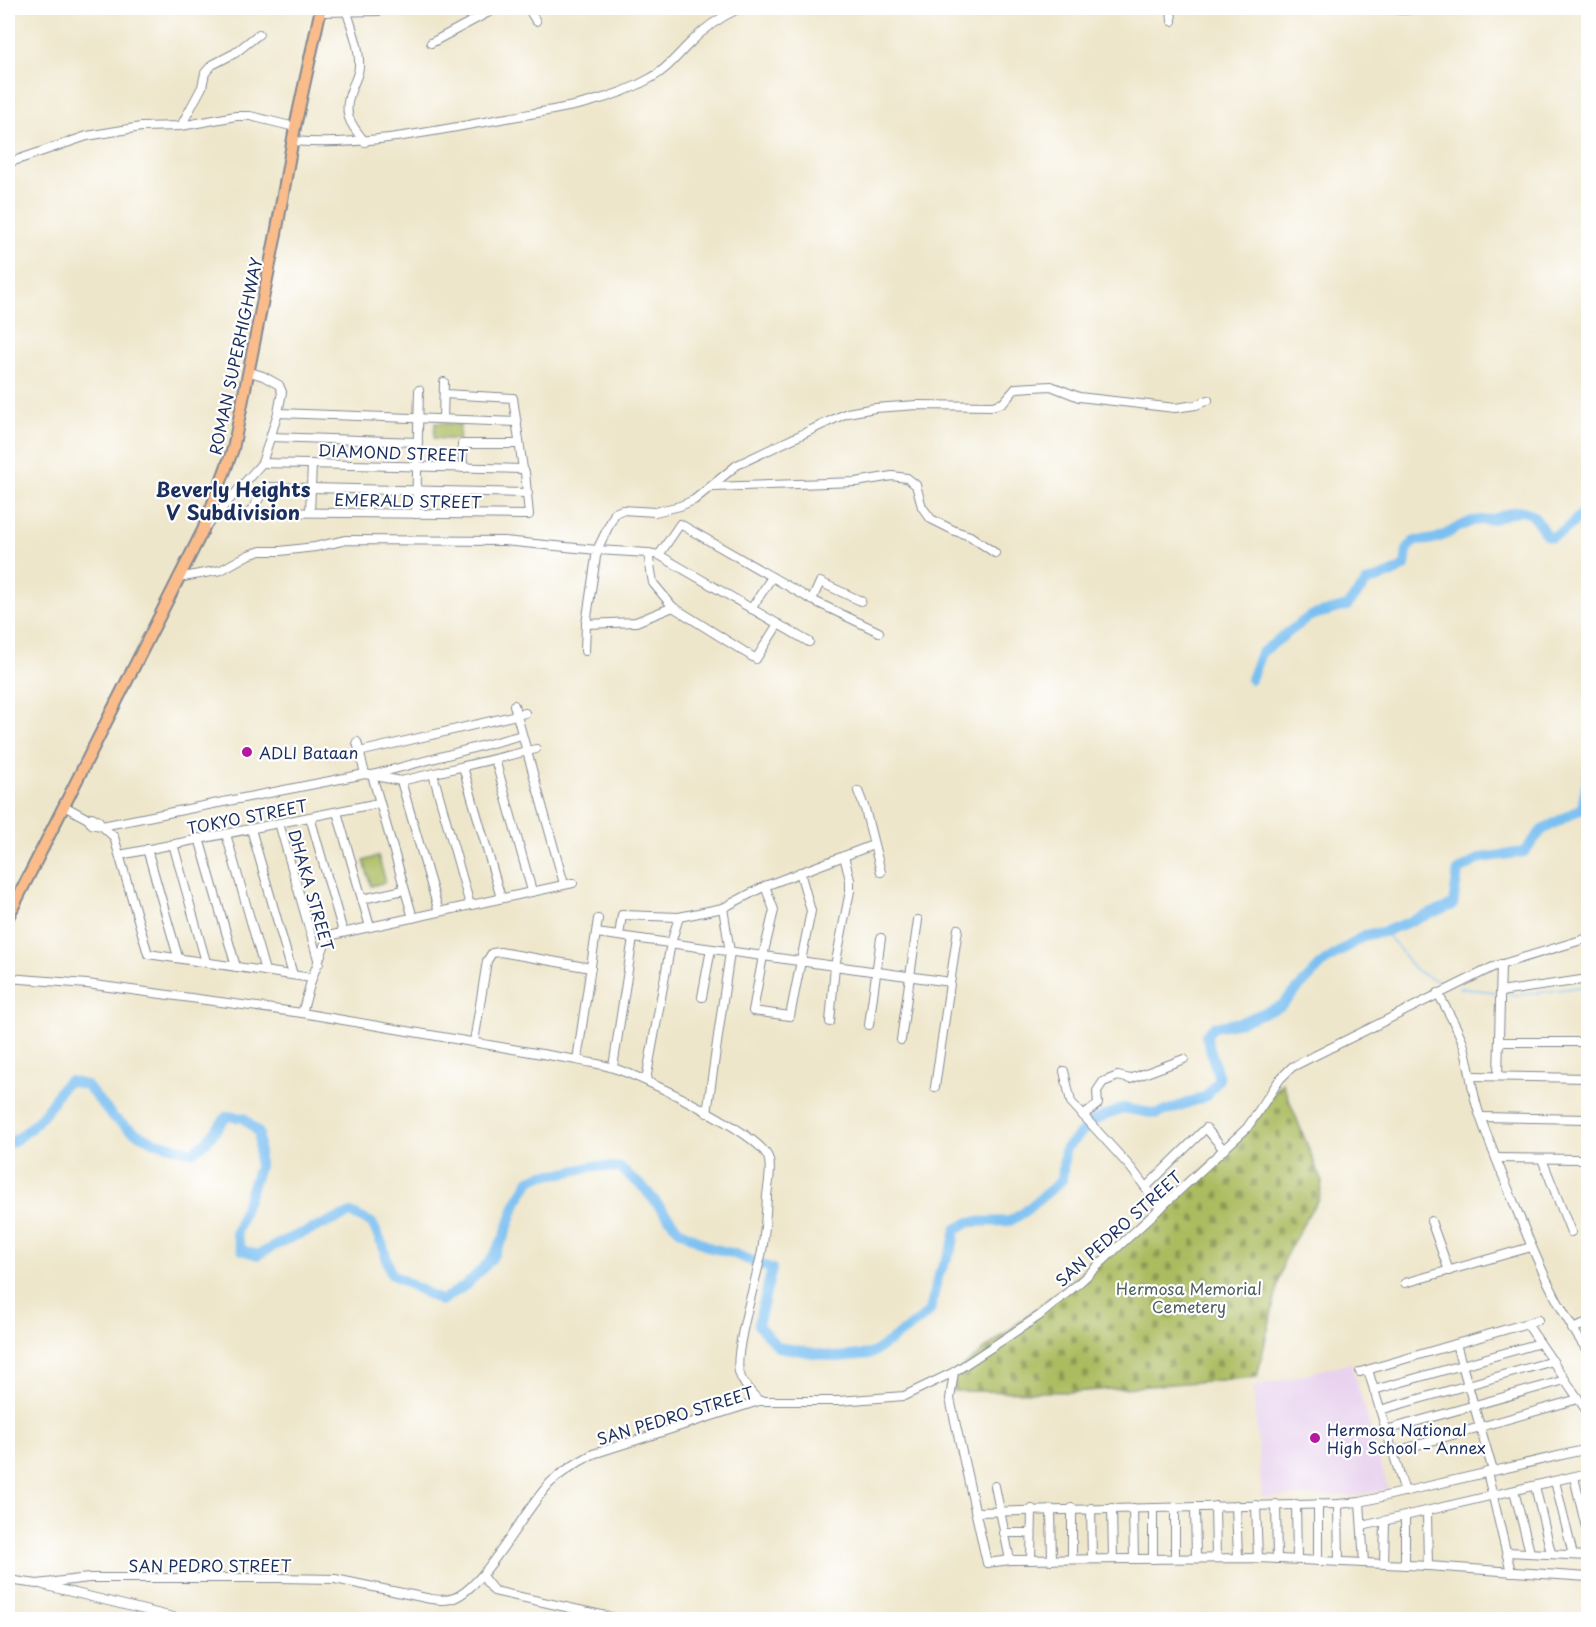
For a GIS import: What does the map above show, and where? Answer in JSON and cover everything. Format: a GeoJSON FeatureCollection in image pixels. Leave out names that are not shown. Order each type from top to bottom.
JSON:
{"type":"FeatureCollection","features":[{"type":"Feature","properties":{"kind":"main road","name":"ROMAN SUPERHIGHWAY"},"geometry":{"type":"LineString","coordinates":[[8,917],[203,530],[233,450],[259,326],[295,127],[321,10]]}},
{"type":"Feature","properties":{"kind":"street"},"geometry":{"type":"LineString","coordinates":[[321,10],[346,12],[379,11],[388,8]]}},
{"type":"Feature","properties":{"kind":"street"},"geometry":{"type":"LineString","coordinates":[[431,43],[485,10],[498,8]]}},
{"type":"Feature","properties":{"kind":"street"},"geometry":{"type":"LineString","coordinates":[[528,8],[536,21]]}},
{"type":"Feature","properties":{"kind":"street"},"geometry":{"type":"LineString","coordinates":[[293,141],[315,143],[365,141],[548,112],[614,95],[664,70],[703,30],[740,8]]}},
{"type":"Feature","properties":{"kind":"street"},"geometry":{"type":"LineString","coordinates":[[1171,8],[1172,21]]}},
{"type":"Feature","properties":{"kind":"street"},"geometry":{"type":"LineString","coordinates":[[1382,8],[1404,10],[1425,8]]}},
{"type":"Feature","properties":{"kind":"street"},"geometry":{"type":"LineString","coordinates":[[346,12],[354,34],[360,68],[348,99],[347,112],[351,126],[365,141]]}},
{"type":"Feature","properties":{"kind":"street"},"geometry":{"type":"LineString","coordinates":[[181,126],[202,87],[205,73],[212,65],[235,53],[260,34]]}},
{"type":"Feature","properties":{"kind":"street"},"geometry":{"type":"LineString","coordinates":[[8,163],[87,136],[141,127],[181,126],[236,116],[250,116],[295,127]]}},
{"type":"Feature","properties":{"kind":"street"},"geometry":{"type":"LineString","coordinates":[[203,530],[262,462],[271,437],[282,392],[279,385],[250,372]]}},
{"type":"Feature","properties":{"kind":"street"},"geometry":{"type":"LineString","coordinates":[[443,419],[444,382]]}},
{"type":"Feature","properties":{"kind":"street"},"geometry":{"type":"LineString","coordinates":[[585,651],[586,624],[597,550],[612,517],[619,511],[655,512],[694,500],[713,487],[737,465],[848,413],[917,405],[992,406],[1003,403],[1016,388],[1044,385],[1079,397],[1153,407],[1185,407],[1208,400]]}},
{"type":"Feature","properties":{"kind":"street"},"geometry":{"type":"LineString","coordinates":[[416,514],[419,390]]}},
{"type":"Feature","properties":{"kind":"street"},"geometry":{"type":"LineString","coordinates":[[311,488],[528,493],[513,398],[444,394]]}},
{"type":"Feature","properties":{"kind":"street"},"geometry":{"type":"LineString","coordinates":[[278,412],[517,422]]}},
{"type":"Feature","properties":{"kind":"street"},"geometry":{"type":"LineString","coordinates":[[271,437],[418,442]]}},
{"type":"Feature","properties":{"kind":"street"},"geometry":{"type":"LineString","coordinates":[[464,468],[462,444],[519,444]]}},
{"type":"Feature","properties":{"kind":"street","name":"DIAMOND STREET"},"geometry":{"type":"LineString","coordinates":[[262,462],[523,469]]}},
{"type":"Feature","properties":{"kind":"street"},"geometry":{"type":"LineString","coordinates":[[310,512],[312,464]]}},
{"type":"Feature","properties":{"kind":"street"},"geometry":{"type":"LineString","coordinates":[[713,487],[856,482],[892,476],[907,478],[916,485],[922,507],[931,519],[970,536],[995,554]]}},
{"type":"Feature","properties":{"kind":"street","name":"EMERALD STREET"},"geometry":{"type":"LineString","coordinates":[[311,488],[267,487],[250,512],[529,515],[528,493]]}},
{"type":"Feature","properties":{"kind":"street"},"geometry":{"type":"LineString","coordinates":[[659,555],[680,524],[812,600],[879,632]]}},
{"type":"Feature","properties":{"kind":"street"},"geometry":{"type":"LineString","coordinates":[[178,578],[221,570],[248,555],[261,551],[315,547],[346,540],[504,542],[648,553],[659,555],[809,642]]}},
{"type":"Feature","properties":{"kind":"street"},"geometry":{"type":"LineString","coordinates":[[648,553],[653,583],[673,607],[756,659],[778,624]]}},
{"type":"Feature","properties":{"kind":"street"},"geometry":{"type":"LineString","coordinates":[[752,609],[772,577]]}},
{"type":"Feature","properties":{"kind":"street"},"geometry":{"type":"LineString","coordinates":[[812,600],[820,582],[861,601]]}},
{"type":"Feature","properties":{"kind":"street"},"geometry":{"type":"LineString","coordinates":[[586,624],[636,622],[673,607]]}},
{"type":"Feature","properties":{"kind":"street"},"geometry":{"type":"LineString","coordinates":[[514,705],[521,714],[526,752],[564,885]]}},
{"type":"Feature","properties":{"kind":"street"},"geometry":{"type":"LineString","coordinates":[[359,752],[521,714]]}},
{"type":"Feature","properties":{"kind":"street"},"geometry":{"type":"LineString","coordinates":[[101,826],[369,775],[522,735]]}},
{"type":"Feature","properties":{"kind":"street"},"geometry":{"type":"LineString","coordinates":[[357,742],[379,802],[412,918]]}},
{"type":"Feature","properties":{"kind":"street"},"geometry":{"type":"LineString","coordinates":[[369,775],[401,781],[536,749]]}},
{"type":"Feature","properties":{"kind":"street"},"geometry":{"type":"LineString","coordinates":[[495,759],[532,891]]}},
{"type":"Feature","properties":{"kind":"street"},"geometry":{"type":"LineString","coordinates":[[463,767],[501,898]]}},
{"type":"Feature","properties":{"kind":"street"},"geometry":{"type":"LineString","coordinates":[[433,774],[470,905]]}},
{"type":"Feature","properties":{"kind":"street"},"geometry":{"type":"LineString","coordinates":[[401,781],[439,912]]}},
{"type":"Feature","properties":{"kind":"street"},"geometry":{"type":"LineString","coordinates":[[858,790],[881,872]]}},
{"type":"Feature","properties":{"kind":"street","name":"TOKYO STREET"},"geometry":{"type":"LineString","coordinates":[[120,855],[310,818],[379,802]]}},
{"type":"Feature","properties":{"kind":"street"},"geometry":{"type":"LineString","coordinates":[[64,806],[88,819],[92,817],[99,821],[101,826],[114,837],[148,954],[312,978]]}},
{"type":"Feature","properties":{"kind":"street"},"geometry":{"type":"LineString","coordinates":[[337,812],[370,927]]}},
{"type":"Feature","properties":{"kind":"street"},"geometry":{"type":"LineString","coordinates":[[310,818],[343,932]]}},
{"type":"Feature","properties":{"kind":"street"},"geometry":{"type":"LineString","coordinates":[[114,837],[123,822]]}},
{"type":"Feature","properties":{"kind":"street","name":"DHAKA STREET"},"geometry":{"type":"LineString","coordinates":[[279,823],[319,964]]}},
{"type":"Feature","properties":{"kind":"street"},"geometry":{"type":"LineString","coordinates":[[251,829],[292,975]]}},
{"type":"Feature","properties":{"kind":"street"},"geometry":{"type":"LineString","coordinates":[[226,834],[265,971]]}},
{"type":"Feature","properties":{"kind":"street"},"geometry":{"type":"LineString","coordinates":[[199,838],[236,967]]}},
{"type":"Feature","properties":{"kind":"street"},"geometry":{"type":"LineString","coordinates":[[173,844],[206,962]]}},
{"type":"Feature","properties":{"kind":"street"},"geometry":{"type":"LineString","coordinates":[[619,936],[622,915],[679,916],[723,908],[765,886],[873,845]]}},
{"type":"Feature","properties":{"kind":"street"},"geometry":{"type":"LineString","coordinates":[[147,849],[178,957]]}},
{"type":"Feature","properties":{"kind":"street"},"geometry":{"type":"LineString","coordinates":[[830,1022],[835,966],[850,891],[850,880],[844,856]]}},
{"type":"Feature","properties":{"kind":"street"},"geometry":{"type":"LineString","coordinates":[[765,886],[774,910],[753,1011],[790,1016],[811,911],[800,872]]}},
{"type":"Feature","properties":{"kind":"street"},"geometry":{"type":"LineString","coordinates":[[302,1013],[328,936],[573,883]]}},
{"type":"Feature","properties":{"kind":"street"},"geometry":{"type":"LineString","coordinates":[[362,899],[404,890]]}},
{"type":"Feature","properties":{"kind":"street"},"geometry":{"type":"LineString","coordinates":[[708,1113],[730,952],[723,908]]}},
{"type":"Feature","properties":{"kind":"street"},"geometry":{"type":"LineString","coordinates":[[646,1080],[671,943],[679,916]]}},
{"type":"Feature","properties":{"kind":"street"},"geometry":{"type":"LineString","coordinates":[[577,1060],[598,919]]}},
{"type":"Feature","properties":{"kind":"street"},"geometry":{"type":"LineString","coordinates":[[901,1040],[918,920]]}},
{"type":"Feature","properties":{"kind":"street"},"geometry":{"type":"LineString","coordinates":[[935,1087],[958,929]]}},
{"type":"Feature","properties":{"kind":"street"},"geometry":{"type":"LineString","coordinates":[[596,933],[950,982]]}},
{"type":"Feature","properties":{"kind":"street"},"geometry":{"type":"LineString","coordinates":[[613,1067],[633,938]]}},
{"type":"Feature","properties":{"kind":"street"},"geometry":{"type":"LineString","coordinates":[[869,1025],[881,938]]}},
{"type":"Feature","properties":{"kind":"street","name":"SAN PEDRO STREET"},"geometry":{"type":"LineString","coordinates":[[8,1580],[38,1584],[88,1578],[335,1580],[446,1600],[456,1597],[482,1576],[550,1483],[572,1465],[594,1454],[759,1401],[839,1401],[904,1396],[954,1372],[1039,1316],[1079,1283],[1256,1118],[1280,1079],[1292,1067],[1438,993],[1501,964],[1588,938]]}},
{"type":"Feature","properties":{"kind":"street"},"geometry":{"type":"LineString","coordinates":[[702,997],[711,949]]}},
{"type":"Feature","properties":{"kind":"street"},"geometry":{"type":"LineString","coordinates":[[474,1042],[487,961],[492,953],[500,952],[591,968]]}},
{"type":"Feature","properties":{"kind":"street"},"geometry":{"type":"LineString","coordinates":[[1498,1076],[1501,964]]}},
{"type":"Feature","properties":{"kind":"street"},"geometry":{"type":"LineString","coordinates":[[8,978],[111,987],[302,1013],[577,1060],[613,1067],[646,1080],[708,1113],[758,1145],[768,1157],[769,1174],[763,1248],[743,1336],[738,1370],[744,1384],[759,1401]]}},
{"type":"Feature","properties":{"kind":"street"},"geometry":{"type":"LineString","coordinates":[[1500,992],[1588,979]]}},
{"type":"Feature","properties":{"kind":"street"},"geometry":{"type":"LineString","coordinates":[[1438,993],[1462,1041],[1471,1076],[1472,1092],[1480,1117],[1548,1286],[1588,1352]]}},
{"type":"Feature","properties":{"kind":"street"},"geometry":{"type":"LineString","coordinates":[[1499,1042],[1588,1042]]}},
{"type":"Feature","properties":{"kind":"street"},"geometry":{"type":"LineString","coordinates":[[1085,1119],[1098,1104],[1098,1091],[1103,1082],[1118,1076],[1130,1079],[1184,1059]]}},
{"type":"Feature","properties":{"kind":"street"},"geometry":{"type":"LineString","coordinates":[[1064,1071],[1071,1102],[1146,1187],[1161,1208]]}},
{"type":"Feature","properties":{"kind":"street"},"geometry":{"type":"LineString","coordinates":[[1471,1076],[1588,1078]]}},
{"type":"Feature","properties":{"kind":"street"},"geometry":{"type":"LineString","coordinates":[[1480,1117],[1588,1119]]}},
{"type":"Feature","properties":{"kind":"street"},"geometry":{"type":"LineString","coordinates":[[1146,1187],[1206,1128],[1224,1150]]}},
{"type":"Feature","properties":{"kind":"street"},"geometry":{"type":"LineString","coordinates":[[1496,1158],[1579,1159]]}},
{"type":"Feature","properties":{"kind":"street"},"geometry":{"type":"LineString","coordinates":[[1542,1159],[1571,1232]]}},
{"type":"Feature","properties":{"kind":"street"},"geometry":{"type":"LineString","coordinates":[[1431,1221],[1449,1271]]}},
{"type":"Feature","properties":{"kind":"street"},"geometry":{"type":"LineString","coordinates":[[1405,1283],[1532,1247]]}},
{"type":"Feature","properties":{"kind":"street"},"geometry":{"type":"LineString","coordinates":[[1405,1492],[1374,1390],[1364,1371],[1538,1320]]}},
{"type":"Feature","properties":{"kind":"street"},"geometry":{"type":"LineString","coordinates":[[1572,1329],[1588,1323]]}},
{"type":"Feature","properties":{"kind":"street"},"geometry":{"type":"LineString","coordinates":[[1527,1324],[1588,1413]]}},
{"type":"Feature","properties":{"kind":"street"},"geometry":{"type":"LineString","coordinates":[[1374,1390],[1540,1343]]}},
{"type":"Feature","properties":{"kind":"street"},"geometry":{"type":"LineString","coordinates":[[1456,1344],[1480,1426],[1493,1496],[1511,1572]]}},
{"type":"Feature","properties":{"kind":"street"},"geometry":{"type":"LineString","coordinates":[[1380,1410],[1553,1362]]}},
{"type":"Feature","properties":{"kind":"street"},"geometry":{"type":"LineString","coordinates":[[954,1372],[950,1399],[987,1563],[1010,1560],[1258,1557],[1588,1577]]}},
{"type":"Feature","properties":{"kind":"street"},"geometry":{"type":"LineString","coordinates":[[1386,1430],[1565,1380]]}},
{"type":"Feature","properties":{"kind":"street"},"geometry":{"type":"LineString","coordinates":[[1393,1452],[1578,1399]]}},
{"type":"Feature","properties":{"kind":"street"},"geometry":{"type":"LineString","coordinates":[[976,1512],[1360,1502],[1588,1449]]}},
{"type":"Feature","properties":{"kind":"street"},"geometry":{"type":"LineString","coordinates":[[1362,1526],[1427,1513],[1588,1473]]}},
{"type":"Feature","properties":{"kind":"street"},"geometry":{"type":"LineString","coordinates":[[1574,1477],[1588,1536]]}},
{"type":"Feature","properties":{"kind":"street"},"geometry":{"type":"LineString","coordinates":[[1555,1481],[1573,1555]]}},
{"type":"Feature","properties":{"kind":"street"},"geometry":{"type":"LineString","coordinates":[[995,1486],[1010,1560]]}},
{"type":"Feature","properties":{"kind":"street"},"geometry":{"type":"LineString","coordinates":[[1535,1486],[1551,1553]]}},
{"type":"Feature","properties":{"kind":"street"},"geometry":{"type":"LineString","coordinates":[[1514,1491],[1530,1552]]}},
{"type":"Feature","properties":{"kind":"street"},"geometry":{"type":"LineString","coordinates":[[1360,1502],[1364,1563]]}},
{"type":"Feature","properties":{"kind":"street"},"geometry":{"type":"LineString","coordinates":[[1276,1504],[1277,1559]]}},
{"type":"Feature","properties":{"kind":"street"},"geometry":{"type":"LineString","coordinates":[[1296,1504],[1297,1559]]}},
{"type":"Feature","properties":{"kind":"street"},"geometry":{"type":"LineString","coordinates":[[1318,1504],[1318,1560]]}},
{"type":"Feature","properties":{"kind":"street"},"geometry":{"type":"LineString","coordinates":[[1338,1504],[1339,1562]]}},
{"type":"Feature","properties":{"kind":"street"},"geometry":{"type":"LineString","coordinates":[[1236,1505],[1238,1557]]}},
{"type":"Feature","properties":{"kind":"street"},"geometry":{"type":"LineString","coordinates":[[1256,1505],[1258,1557]]}},
{"type":"Feature","properties":{"kind":"street"},"geometry":{"type":"LineString","coordinates":[[1215,1506],[1216,1558]]}},
{"type":"Feature","properties":{"kind":"street"},"geometry":{"type":"LineString","coordinates":[[1174,1507],[1175,1558]]}},
{"type":"Feature","properties":{"kind":"street"},"geometry":{"type":"LineString","coordinates":[[1195,1507],[1196,1557]]}},
{"type":"Feature","properties":{"kind":"street"},"geometry":{"type":"LineString","coordinates":[[1072,1508],[1072,1559]]}},
{"type":"Feature","properties":{"kind":"street"},"geometry":{"type":"LineString","coordinates":[[1091,1508],[1092,1559]]}},
{"type":"Feature","properties":{"kind":"street"},"geometry":{"type":"LineString","coordinates":[[1112,1508],[1113,1559]]}},
{"type":"Feature","properties":{"kind":"street"},"geometry":{"type":"LineString","coordinates":[[1133,1508],[1134,1558]]}},
{"type":"Feature","properties":{"kind":"street"},"geometry":{"type":"LineString","coordinates":[[1153,1508],[1153,1558]]}},
{"type":"Feature","properties":{"kind":"street"},"geometry":{"type":"LineString","coordinates":[[1031,1560],[1032,1509]]}},
{"type":"Feature","properties":{"kind":"street"},"geometry":{"type":"LineString","coordinates":[[1051,1509],[1052,1560]]}},
{"type":"Feature","properties":{"kind":"street"},"geometry":{"type":"LineString","coordinates":[[1427,1513],[1428,1566]]}},
{"type":"Feature","properties":{"kind":"street"},"geometry":{"type":"LineString","coordinates":[[1405,1517],[1406,1565]]}},
{"type":"Feature","properties":{"kind":"street"},"geometry":{"type":"LineString","coordinates":[[1384,1523],[1384,1564]]}},
{"type":"Feature","properties":{"kind":"street"},"geometry":{"type":"LineString","coordinates":[[1004,1533],[1031,1533]]}},
{"type":"Feature","properties":{"kind":"street"},"geometry":{"type":"LineString","coordinates":[[1506,1552],[1588,1556]]}},
{"type":"Feature","properties":{"kind":"street"},"geometry":{"type":"LineString","coordinates":[[482,1576],[494,1591],[624,1620]]}},
{"type":"Feature","properties":{"kind":"street"},"geometry":{"type":"LineString","coordinates":[[38,1584],[185,1620]]}},
{"type":"Feature","properties":{"kind":"shaded area","name":"Hermosa National High School – Annex"},"geometry":{"type":"Polygon","coordinates":[[[1351,1362],[1388,1489],[1354,1496],[1262,1497],[1253,1388],[1351,1362]]]}},
{"type":"Feature","properties":{"kind":"green space"},"geometry":{"type":"Polygon","coordinates":[[[435,423],[460,424],[459,440],[434,438],[435,423]]]}},
{"type":"Feature","properties":{"kind":"green space"},"geometry":{"type":"Polygon","coordinates":[[[378,856],[386,882],[371,886],[364,861],[378,856]]]}},
{"type":"Feature","properties":{"kind":"green space","name":"Hermosa Memorial Cemetery"},"geometry":{"type":"Polygon","coordinates":[[[1282,1082],[1322,1182],[1319,1199],[1284,1259],[1257,1377],[1074,1392],[952,1391],[954,1374],[1157,1213],[1250,1128],[1282,1082]]]}},
{"type":"Feature","properties":{"kind":"waterway"},"geometry":{"type":"LineString","coordinates":[[1251,679],[1261,653],[1310,616],[1347,606],[1367,582],[1405,566],[1407,550],[1414,541],[1438,538],[1473,521],[1493,519],[1520,511],[1532,515],[1546,535],[1552,537],[1565,530],[1588,511]]}},
{"type":"Feature","properties":{"kind":"waterway"},"geometry":{"type":"LineString","coordinates":[[8,1144],[27,1132],[38,1121],[61,1088],[69,1081],[86,1085],[114,1118],[134,1132],[153,1141],[192,1152],[206,1142],[227,1116],[244,1118],[259,1133],[259,1167],[236,1233],[242,1250],[258,1255],[283,1241],[351,1213],[372,1223],[383,1246],[391,1274],[441,1301],[466,1285],[490,1261],[504,1237],[516,1204],[530,1180],[542,1175],[594,1166],[620,1168],[644,1188],[679,1230],[711,1248],[732,1253],[772,1269],[758,1325],[778,1347],[837,1357],[871,1354],[930,1311],[938,1276],[952,1248],[956,1229],[970,1222],[1010,1221],[1023,1213],[1062,1180],[1065,1149],[1093,1121],[1123,1108],[1157,1114],[1207,1096],[1219,1079],[1206,1035],[1214,1027],[1241,1022],[1281,1006],[1324,962],[1365,935],[1383,932],[1453,905],[1458,871],[1481,858],[1524,852],[1542,830],[1582,808],[1588,775]]}},
{"type":"Feature","properties":{"kind":"waterway"},"geometry":{"type":"LineString","coordinates":[[1383,932],[1396,944],[1415,969],[1449,985]]}},
{"type":"Feature","properties":{"kind":"waterway"},"geometry":{"type":"LineString","coordinates":[[1509,994],[1519,995],[1588,986]]}},
{"type":"Feature","properties":{"kind":"waterway"},"geometry":{"type":"LineString","coordinates":[[1459,988],[1496,992]]}},
{"type":"Feature","properties":{"kind":"place","name":"ADLI Bataan"},"geometry":{"type":"Point","coordinates":[247,752]}},
{"type":"Feature","properties":{"kind":"place","name":"Hermosa National High School – Annex"},"geometry":{"type":"Point","coordinates":[1315,1438]}},
{"type":"Feature","properties":{"kind":"district","name":"Beverly Heights V Subdivision"},"geometry":{"type":"Point","coordinates":[233,500]}}]}
